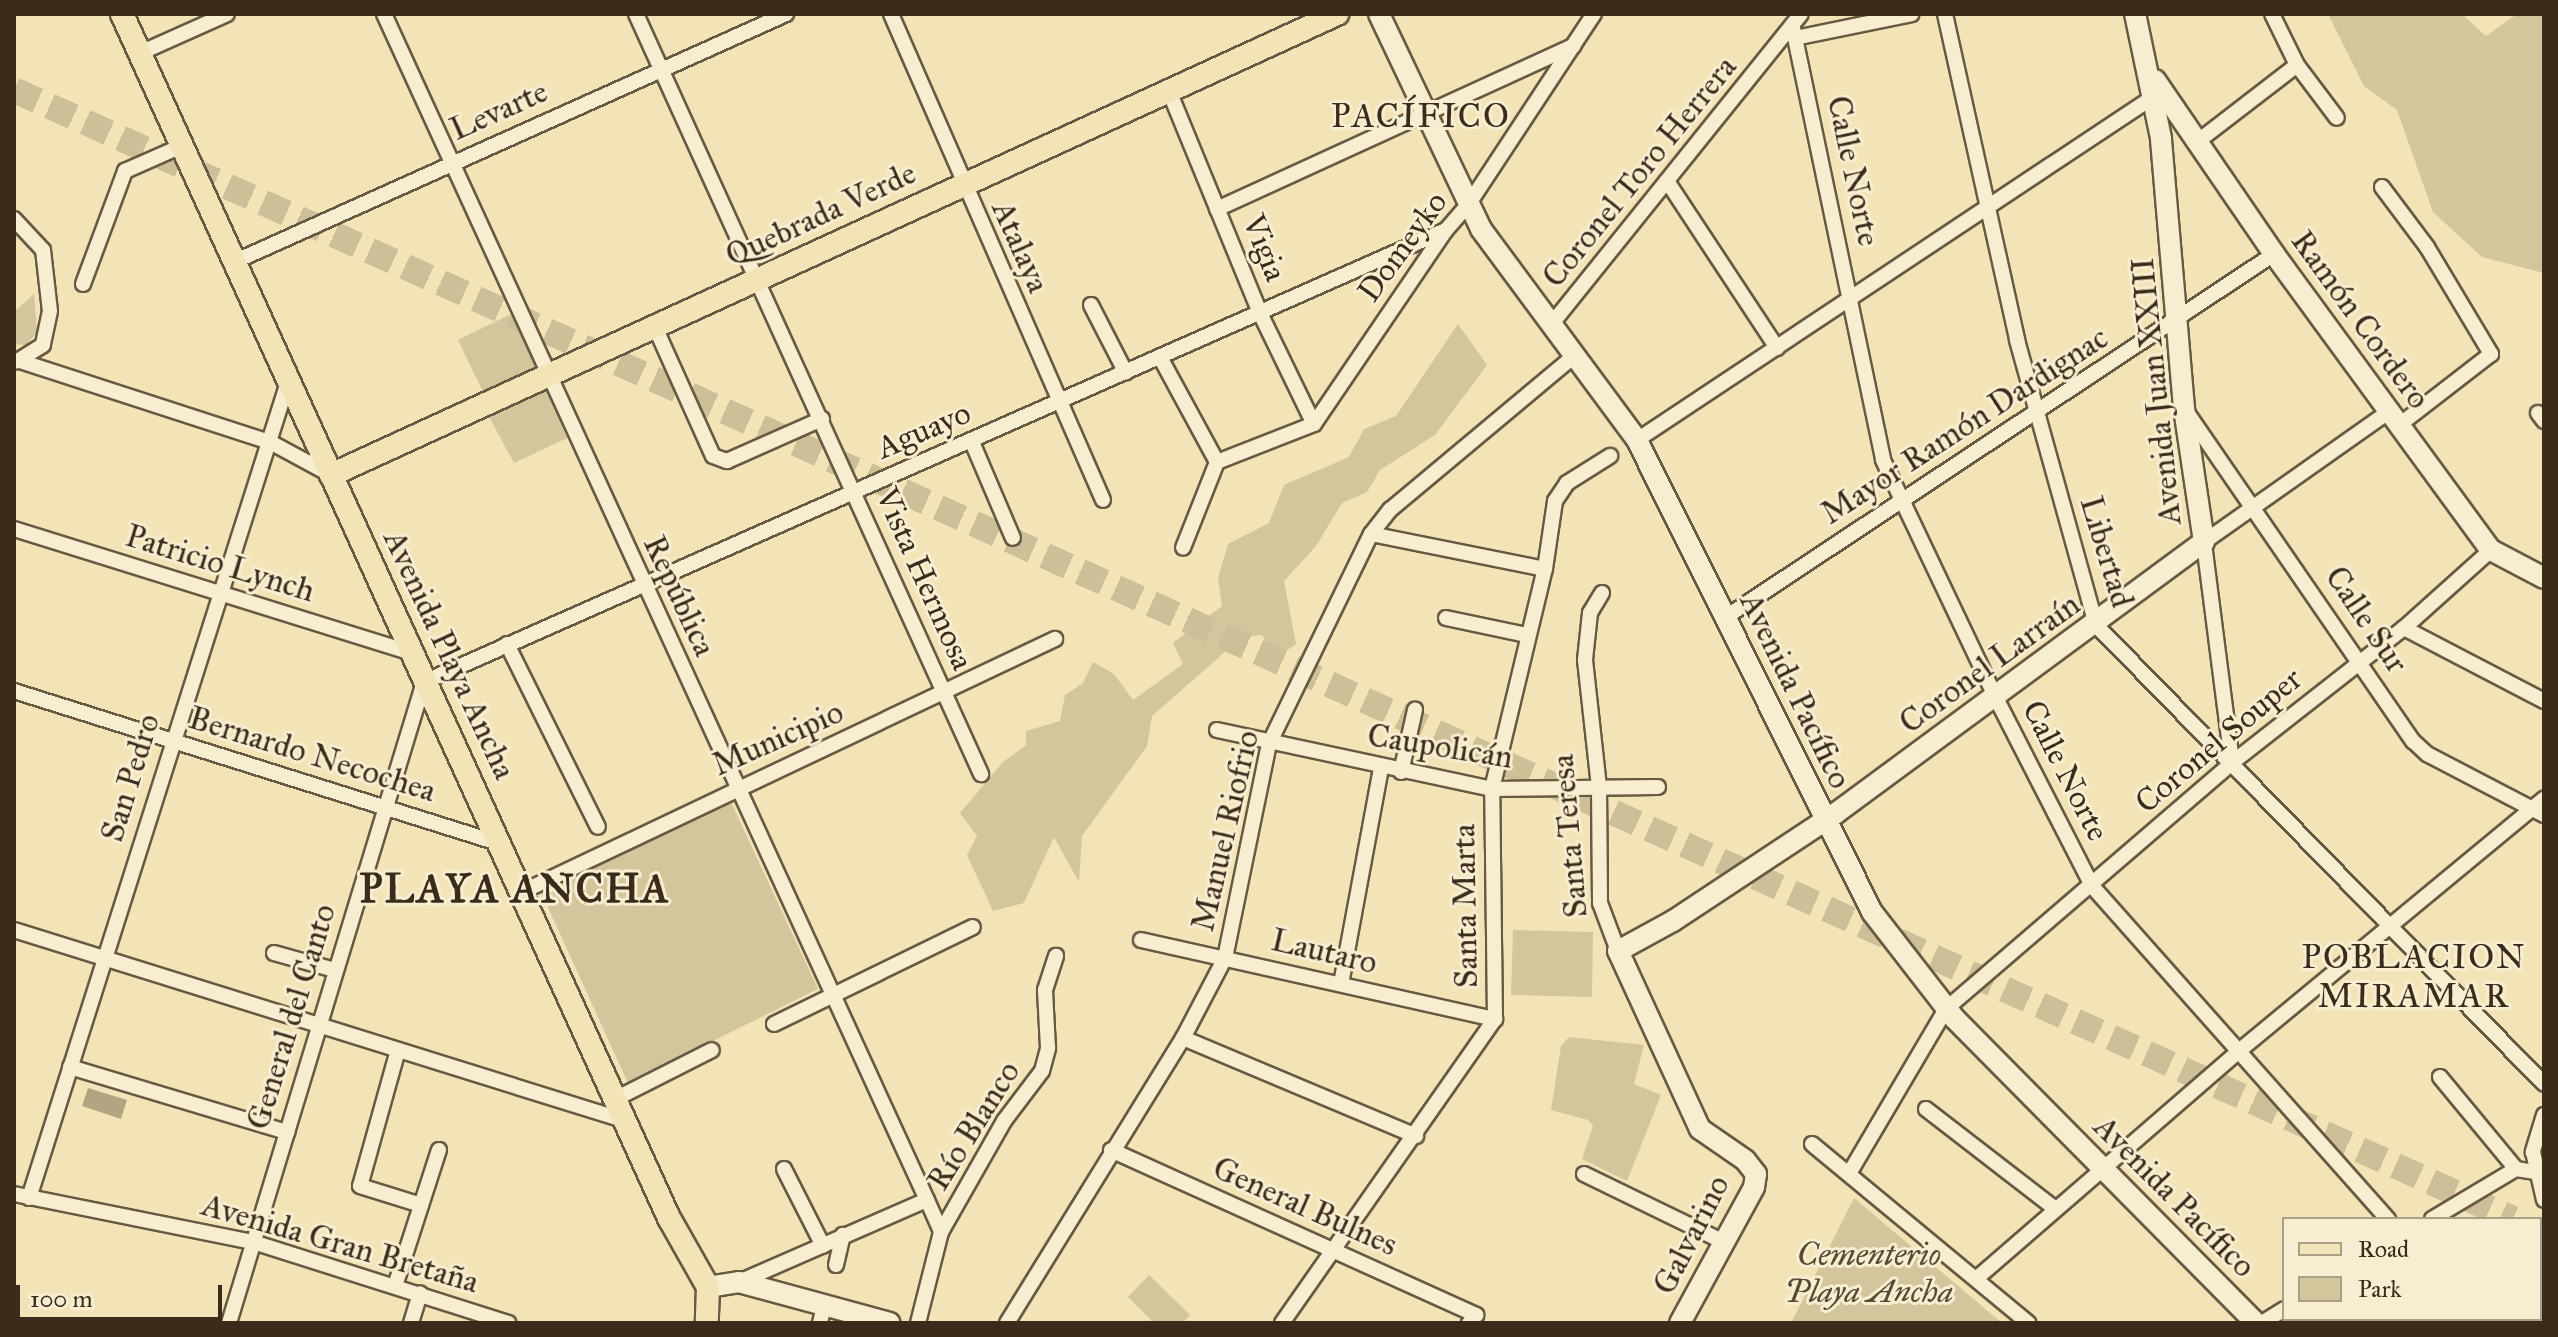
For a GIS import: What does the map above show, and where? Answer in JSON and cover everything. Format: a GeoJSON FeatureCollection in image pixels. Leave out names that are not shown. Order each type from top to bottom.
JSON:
{"type":"FeatureCollection","features":[{"type":"Feature","properties":{"kind":"main road","name":"Avenida Playa Ancha"},"geometry":{"type":"LineString","coordinates":[[122,14],[289,376],[409,652],[524,891],[626,1121],[708,1287],[707,1323]]}},
{"type":"Feature","properties":{"kind":"main road","name":"Quebrada Verde"},"geometry":{"type":"LineString","coordinates":[[331,475],[1337,14]]}},
{"type":"Feature","properties":{"kind":"street"},"geometry":{"type":"LineString","coordinates":[[140,53],[227,14]]}},
{"type":"Feature","properties":{"kind":"street","name":"República"},"geometry":{"type":"LineString","coordinates":[[384,14],[454,161],[641,584],[835,995],[941,1232]]}},
{"type":"Feature","properties":{"kind":"street","name":"Vista Hermosa"},"geometry":{"type":"LineString","coordinates":[[636,14],[981,774]]}},
{"type":"Feature","properties":{"kind":"street","name":"Levarte"},"geometry":{"type":"LineString","coordinates":[[236,261],[786,14]]}},
{"type":"Feature","properties":{"kind":"street","name":"Atalaya"},"geometry":{"type":"LineString","coordinates":[[891,14],[962,185],[1103,500]]}},
{"type":"Feature","properties":{"kind":"street","name":"Avenida Pacífico"},"geometry":{"type":"LineString","coordinates":[[1379,14],[1428,112],[1468,205],[1550,326],[1637,440],[1872,912],[1946,1009],[2259,1323]]}},
{"type":"Feature","properties":{"kind":"street","name":"Domeyko"},"geometry":{"type":"LineString","coordinates":[[1314,424],[1446,230],[1468,205],[1594,14]]}},
{"type":"Feature","properties":{"kind":"street","name":"Coronel Toro Herrera"},"geometry":{"type":"LineString","coordinates":[[1550,326],[1667,181],[1794,33],[1801,14]]}},
{"type":"Feature","properties":{"kind":"street"},"geometry":{"type":"LineString","coordinates":[[1794,33],[1912,14]]}},
{"type":"Feature","properties":{"kind":"street","name":"Libertad"},"geometry":{"type":"LineString","coordinates":[[1945,14],[1984,206],[2035,413],[2096,625],[2544,1084]]}},
{"type":"Feature","properties":{"kind":"street","name":"Avenida Juan XXIII"},"geometry":{"type":"LineString","coordinates":[[2135,14],[2151,73],[2184,408],[2233,762]]}},
{"type":"Feature","properties":{"kind":"street"},"geometry":{"type":"LineString","coordinates":[[2272,14],[2297,65],[2337,118]]}},
{"type":"Feature","properties":{"kind":"street","name":"Calle Norte"},"geometry":{"type":"LineString","coordinates":[[1794,33],[1883,460],[1996,698],[2092,886],[2386,1217]]}},
{"type":"Feature","properties":{"kind":"street"},"geometry":{"type":"LineString","coordinates":[[1217,209],[1574,46]]}},
{"type":"Feature","properties":{"kind":"street"},"geometry":{"type":"LineString","coordinates":[[2197,142],[2297,65]]}},
{"type":"Feature","properties":{"kind":"street","name":"Ramón Cordero"},"geometry":{"type":"LineString","coordinates":[[2151,73],[2274,254],[2491,550],[2544,578]]}},
{"type":"Feature","properties":{"kind":"street","name":"Vigia"},"geometry":{"type":"LineString","coordinates":[[1169,91],[1260,313],[1314,424]]}},
{"type":"Feature","properties":{"kind":"street"},"geometry":{"type":"LineString","coordinates":[[1637,440],[1851,300],[1984,206],[2153,97]]}},
{"type":"Feature","properties":{"kind":"street"},"geometry":{"type":"LineString","coordinates":[[83,284],[125,171],[184,145]]}},
{"type":"Feature","properties":{"kind":"street"},"geometry":{"type":"LineString","coordinates":[[1667,181],[1777,348]]}},
{"type":"Feature","properties":{"kind":"street","name":"Coronel Larraín"},"geometry":{"type":"LineString","coordinates":[[1618,951],[1673,921],[1996,698],[2254,504],[2491,354],[2427,247],[2382,187]]}},
{"type":"Feature","properties":{"kind":"street"},"geometry":{"type":"LineString","coordinates":[[14,219],[43,250],[50,311],[43,345],[17,361]]}},
{"type":"Feature","properties":{"kind":"street","name":"Aguayo"},"geometry":{"type":"LineString","coordinates":[[424,682],[1446,230]]}},
{"type":"Feature","properties":{"kind":"street","name":"Mayor Ramón Dardignac"},"geometry":{"type":"LineString","coordinates":[[1726,617],[2274,254]]}},
{"type":"Feature","properties":{"kind":"street"},"geometry":{"type":"LineString","coordinates":[[1091,305],[1126,373]]}},
{"type":"Feature","properties":{"kind":"street"},"geometry":{"type":"LineString","coordinates":[[655,327],[713,456],[727,461],[822,419]]}},
{"type":"Feature","properties":{"kind":"street"},"geometry":{"type":"LineString","coordinates":[[1160,357],[1217,462]]}},
{"type":"Feature","properties":{"kind":"street","name":"Manuel Riofrio"},"geometry":{"type":"LineString","coordinates":[[1007,1323],[1111,1150],[1183,1038],[1225,958],[1269,744],[1371,534],[1390,510],[1573,357]]}},
{"type":"Feature","properties":{"kind":"street"},"geometry":{"type":"LineString","coordinates":[[17,361],[270,442],[331,475]]}},
{"type":"Feature","properties":{"kind":"street","name":"San Pedro"},"geometry":{"type":"LineString","coordinates":[[22,1196],[70,1067],[289,376]]}},
{"type":"Feature","properties":{"kind":"street","name":"Calle Sur"},"geometry":{"type":"LineString","coordinates":[[2184,408],[2427,754],[2540,808]]}},
{"type":"Feature","properties":{"kind":"street"},"geometry":{"type":"LineString","coordinates":[[1183,548],[1217,462],[1314,424]]}},
{"type":"Feature","properties":{"kind":"street"},"geometry":{"type":"LineString","coordinates":[[972,442],[1013,538]]}},
{"type":"Feature","properties":{"kind":"street","name":"Santa Marta"},"geometry":{"type":"LineString","coordinates":[[1282,1323],[1416,1136],[1495,1019],[1492,789],[1545,569],[1559,491],[1610,456]]}},
{"type":"Feature","properties":{"kind":"street","name":"Patricio Lynch"},"geometry":{"type":"LineString","coordinates":[[14,529],[409,652]]}},
{"type":"Feature","properties":{"kind":"street"},"geometry":{"type":"LineString","coordinates":[[1371,534],[1545,569]]}},
{"type":"Feature","properties":{"kind":"street","name":"Coronel Souper"},"geometry":{"type":"LineString","coordinates":[[1850,1172],[1946,1009],[2233,762],[2404,628],[2491,550]]}},
{"type":"Feature","properties":{"kind":"street","name":"Santa Teresa"},"geometry":{"type":"LineString","coordinates":[[1602,593],[1590,613],[1585,660],[1599,786],[1600,903],[1618,951],[1700,1129],[1753,1166],[1756,1174]]}},
{"type":"Feature","properties":{"kind":"street"},"geometry":{"type":"LineString","coordinates":[[1446,618],[1527,635]]}},
{"type":"Feature","properties":{"kind":"street"},"geometry":{"type":"LineString","coordinates":[[2404,628],[2544,701]]}},
{"type":"Feature","properties":{"kind":"street","name":"Municipio"},"geometry":{"type":"LineString","coordinates":[[524,891],[738,788],[945,694],[1055,639]]}},
{"type":"Feature","properties":{"kind":"street"},"geometry":{"type":"LineString","coordinates":[[507,644],[598,827]]}},
{"type":"Feature","properties":{"kind":"street","name":"General del Canto"},"geometry":{"type":"LineString","coordinates":[[229,1323],[424,682]]}},
{"type":"Feature","properties":{"kind":"street","name":"Bernardo Necochea"},"geometry":{"type":"LineString","coordinates":[[14,691],[502,844]]}},
{"type":"Feature","properties":{"kind":"street"},"geometry":{"type":"LineString","coordinates":[[1401,772],[1415,710]]}},
{"type":"Feature","properties":{"kind":"street","name":"Caupolicán"},"geometry":{"type":"LineString","coordinates":[[1217,730],[1381,769],[1492,789],[1658,787]]}},
{"type":"Feature","properties":{"kind":"street"},"geometry":{"type":"LineString","coordinates":[[1341,984],[1381,769]]}},
{"type":"Feature","properties":{"kind":"street"},"geometry":{"type":"LineString","coordinates":[[1977,1278],[2054,1208],[2239,1051],[2540,808]]}},
{"type":"Feature","properties":{"kind":"street"},"geometry":{"type":"LineString","coordinates":[[774,1024],[973,927]]}},
{"type":"Feature","properties":{"kind":"street"},"geometry":{"type":"LineString","coordinates":[[14,930],[626,1121]]}},
{"type":"Feature","properties":{"kind":"street","name":"Lautaro"},"geometry":{"type":"LineString","coordinates":[[1141,940],[1495,1019]]}},
{"type":"Feature","properties":{"kind":"street"},"geometry":{"type":"LineString","coordinates":[[274,953],[335,970]]}},
{"type":"Feature","properties":{"kind":"street","name":"Río Blanco"},"geometry":{"type":"LineString","coordinates":[[918,1323],[941,1232],[1004,1121],[1042,1071],[1048,1048],[1045,990],[1056,956]]}},
{"type":"Feature","properties":{"kind":"street"},"geometry":{"type":"LineString","coordinates":[[1183,1038],[1416,1136]]}},
{"type":"Feature","properties":{"kind":"street"},"geometry":{"type":"LineString","coordinates":[[398,1050],[360,1186],[421,1205]]}},
{"type":"Feature","properties":{"kind":"street"},"geometry":{"type":"LineString","coordinates":[[617,1098],[712,1050]]}},
{"type":"Feature","properties":{"kind":"street"},"geometry":{"type":"LineString","coordinates":[[70,1067],[287,1132]]}},
{"type":"Feature","properties":{"kind":"street"},"geometry":{"type":"LineString","coordinates":[[2440,1077],[2516,1169]]}},
{"type":"Feature","properties":{"kind":"street"},"geometry":{"type":"LineString","coordinates":[[1926,1109],[2054,1208]]}},
{"type":"Feature","properties":{"kind":"street"},"geometry":{"type":"LineString","coordinates":[[2544,1115],[2536,1132],[2534,1172],[2544,1200]]}},
{"type":"Feature","properties":{"kind":"street"},"geometry":{"type":"LineString","coordinates":[[1812,1144],[1850,1172],[2028,1323]]}},
{"type":"Feature","properties":{"kind":"street"},"geometry":{"type":"LineString","coordinates":[[395,1286],[439,1150]]}},
{"type":"Feature","properties":{"kind":"street","name":"General Bulnes"},"geometry":{"type":"LineString","coordinates":[[1111,1150],[1332,1250],[1473,1319]]}},
{"type":"Feature","properties":{"kind":"street"},"geometry":{"type":"LineString","coordinates":[[784,1169],[823,1246]]}},
{"type":"Feature","properties":{"kind":"street"},"geometry":{"type":"LineString","coordinates":[[2435,1217],[2516,1169],[2534,1172]]}},
{"type":"Feature","properties":{"kind":"street"},"geometry":{"type":"LineString","coordinates":[[1584,1174],[1722,1241]]}},
{"type":"Feature","properties":{"kind":"street","name":"Galvarino"},"geometry":{"type":"LineString","coordinates":[[1680,1323],[1756,1174]]}},
{"type":"Feature","properties":{"kind":"street","name":"Avenida Gran Bretaña"},"geometry":{"type":"LineString","coordinates":[[22,1196],[253,1242],[508,1323]]}},
{"type":"Feature","properties":{"kind":"street"},"geometry":{"type":"LineString","coordinates":[[708,1287],[739,1282],[927,1200]]}},
{"type":"Feature","properties":{"kind":"street"},"geometry":{"type":"LineString","coordinates":[[836,1265],[843,1235]]}},
{"type":"Feature","properties":{"kind":"street"},"geometry":{"type":"LineString","coordinates":[[739,1282],[822,1314],[890,1323]]}},
{"type":"Feature","properties":{"kind":"street"},"geometry":{"type":"LineString","coordinates":[[411,1323],[420,1293]]}},
{"type":"Feature","properties":{"kind":"street"},"geometry":{"type":"LineString","coordinates":[[2259,1323],[2282,1310]]}},
{"type":"Feature","properties":{"kind":"green space"},"geometry":{"type":"Polygon","coordinates":[[[2328,14],[2462,14],[2486,36],[2517,14],[2544,14],[2544,273],[2482,257],[2433,212],[2397,110],[2364,86],[2328,14]]]}},
{"type":"Feature","properties":{"kind":"green space"},"geometry":{"type":"Polygon","coordinates":[[[34,294],[37,332],[26,345],[14,344],[14,312],[34,294]]]}},
{"type":"Feature","properties":{"kind":"green space"},"geometry":{"type":"Polygon","coordinates":[[[511,314],[537,369],[484,394],[458,340],[511,314]]]}},
{"type":"Feature","properties":{"kind":"green space"},"geometry":{"type":"Polygon","coordinates":[[[1458,324],[1487,365],[1435,435],[1380,470],[1367,492],[1342,503],[1316,546],[1284,581],[1296,644],[1276,658],[1262,635],[1242,637],[1152,716],[1147,746],[1082,836],[1079,882],[1054,837],[1024,903],[993,911],[967,855],[977,836],[960,813],[1003,762],[1026,745],[1026,731],[1060,721],[1065,695],[1083,683],[1093,662],[1114,674],[1133,700],[1183,664],[1173,643],[1222,606],[1218,578],[1228,544],[1269,523],[1284,485],[1349,457],[1364,429],[1396,416],[1458,324]]]}},
{"type":"Feature","properties":{"kind":"green space"},"geometry":{"type":"Polygon","coordinates":[[[545,388],[567,438],[514,463],[487,413],[545,388]]]}},
{"type":"Feature","properties":{"kind":"green space"},"geometry":{"type":"Polygon","coordinates":[[[730,800],[818,989],[628,1083],[541,892],[730,800]]]}},
{"type":"Feature","properties":{"kind":"green space"},"geometry":{"type":"Polygon","coordinates":[[[1513,930],[1593,932],[1592,997],[1511,995],[1513,930]]]}},
{"type":"Feature","properties":{"kind":"green space"},"geometry":{"type":"Polygon","coordinates":[[[1569,1037],[1644,1045],[1634,1084],[1661,1095],[1627,1181],[1582,1159],[1593,1126],[1588,1120],[1551,1110],[1561,1046],[1569,1037]]]}},
{"type":"Feature","properties":{"kind":"green space","name":"Cementerio Playa Ancha"},"geometry":{"type":"Polygon","coordinates":[[[1854,1198],[2002,1323],[1791,1323],[1854,1198]]]}},
{"type":"Feature","properties":{"kind":"green space"},"geometry":{"type":"Polygon","coordinates":[[[1149,1275],[1190,1315],[1182,1323],[1154,1323],[1128,1297],[1149,1275]]]}},
{"type":"Feature","properties":{"kind":"shaded area"},"geometry":{"type":"Polygon","coordinates":[[[88,1088],[127,1100],[121,1119],[82,1106],[88,1088]]]}},
{"type":"Feature","properties":{"kind":"tunnel"},"geometry":{"type":"LineString","coordinates":[[14,90],[2509,1217]]}},
{"type":"Feature","properties":{"kind":"district","name":"PACÍFICO"},"geometry":{"type":"Point","coordinates":[1421,116]}},
{"type":"Feature","properties":{"kind":"district","name":"PLAYA ANCHA"},"geometry":{"type":"Point","coordinates":[515,889]}},
{"type":"Feature","properties":{"kind":"district","name":"POBLACION MIRAMAR"},"geometry":{"type":"Point","coordinates":[2414,976]}}]}
